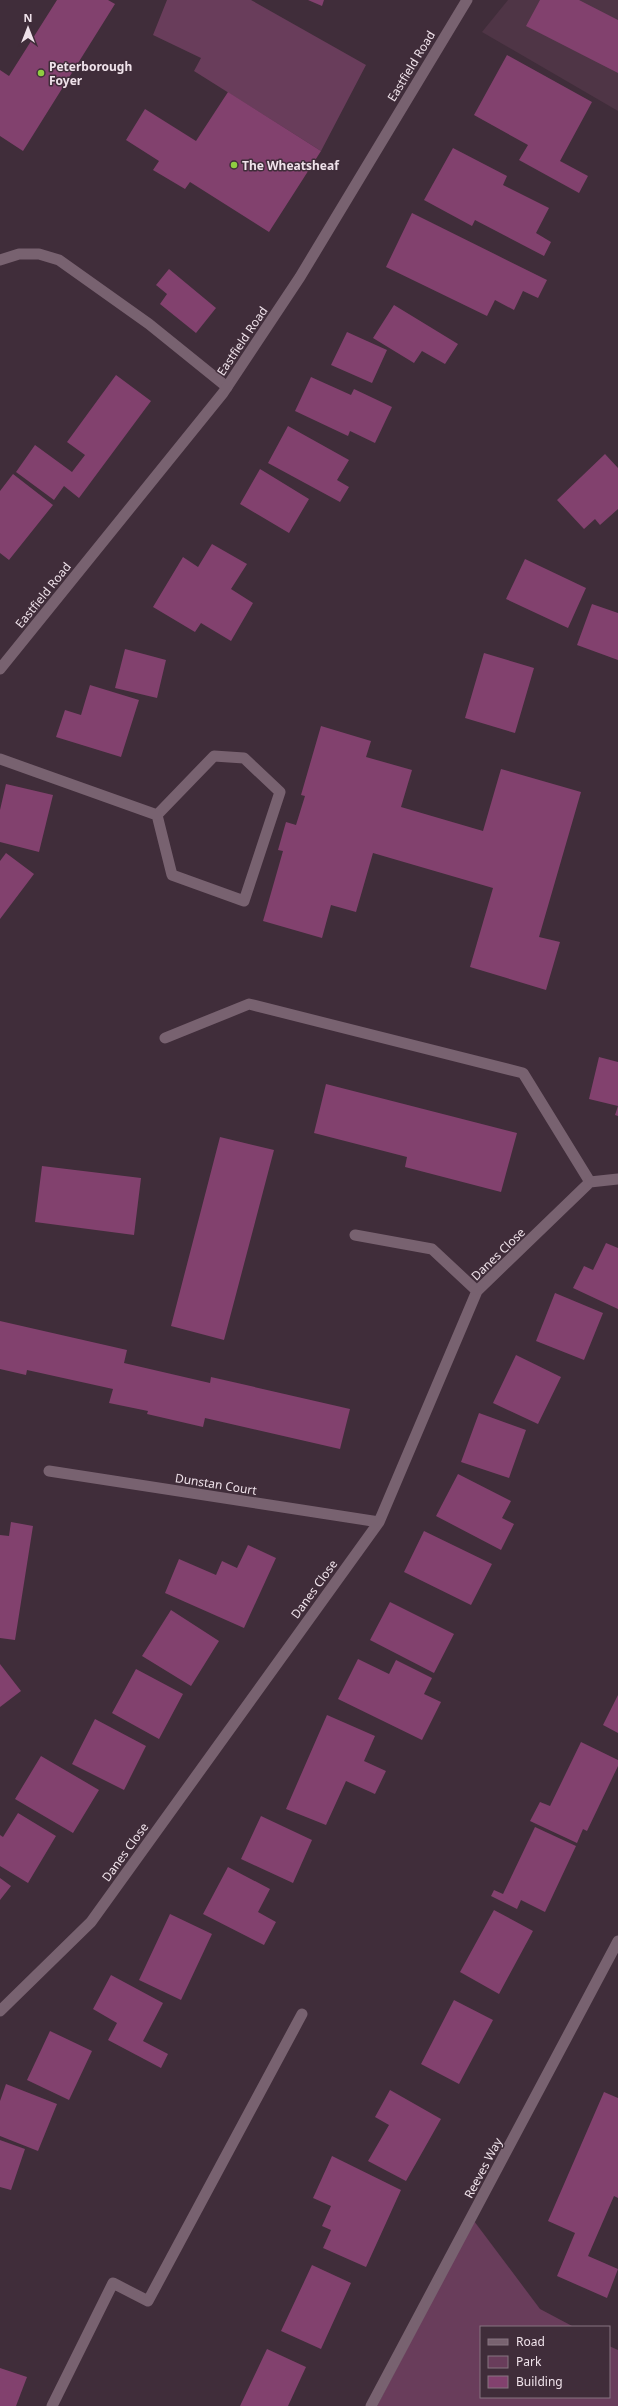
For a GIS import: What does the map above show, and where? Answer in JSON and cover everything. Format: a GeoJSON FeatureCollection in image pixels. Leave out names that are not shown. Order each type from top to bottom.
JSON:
{"type":"FeatureCollection","features":[{"type":"Feature","properties":{"kind":"street","name":"Eastfield Road"},"geometry":{"type":"LineString","coordinates":[[0,670],[227,387],[300,277],[467,0]]}},
{"type":"Feature","properties":{"kind":"street"},"geometry":{"type":"LineString","coordinates":[[0,260],[19,254],[40,254],[59,260],[149,324],[227,387]]}},
{"type":"Feature","properties":{"kind":"street"},"geometry":{"type":"LineString","coordinates":[[214,756],[244,758],[280,792],[244,901],[172,875],[157,815],[214,756]]}},
{"type":"Feature","properties":{"kind":"street"},"geometry":{"type":"LineString","coordinates":[[0,759],[157,815]]}},
{"type":"Feature","properties":{"kind":"street"},"geometry":{"type":"LineString","coordinates":[[165,1038],[249,1004],[523,1073],[590,1182],[618,1179]]}},
{"type":"Feature","properties":{"kind":"street","name":"Danes Close"},"geometry":{"type":"LineString","coordinates":[[0,2011],[91,1922],[379,1522],[477,1291],[590,1182]]}},
{"type":"Feature","properties":{"kind":"street"},"geometry":{"type":"LineString","coordinates":[[355,1235],[432,1248],[477,1291]]}},
{"type":"Feature","properties":{"kind":"street","name":"Dunstan Court"},"geometry":{"type":"LineString","coordinates":[[49,1471],[379,1522]]}},
{"type":"Feature","properties":{"kind":"street","name":"Reeves Way"},"geometry":{"type":"LineString","coordinates":[[370,2406],[618,1941]]}},
{"type":"Feature","properties":{"kind":"street"},"geometry":{"type":"LineString","coordinates":[[52,2406],[113,2283],[148,2300],[302,2014]]}},
{"type":"Feature","properties":{"kind":"shaded area"},"geometry":{"type":"Polygon","coordinates":[[[508,0],[618,0],[618,111],[482,32],[508,0]]]}},
{"type":"Feature","properties":{"kind":"green space"},"geometry":{"type":"Polygon","coordinates":[[[167,0],[251,0],[366,65],[321,151],[194,71],[201,58],[153,35],[167,0]]]}},
{"type":"Feature","properties":{"kind":"green space"},"geometry":{"type":"Polygon","coordinates":[[[474,2221],[540,2309],[572,2326],[480,2326],[480,2398],[610,2398],[610,2346],[618,2350],[618,2406],[377,2406],[474,2221]]]}},
{"type":"Feature","properties":{"kind":"building","name":"Peterborough Foyer"},"geometry":{"type":"Polygon","coordinates":[[[57,0],[108,0],[115,4],[23,151],[0,136],[0,70],[9,76],[57,0]]]}},
{"type":"Feature","properties":{"kind":"building"},"geometry":{"type":"Polygon","coordinates":[[[308,0],[324,0],[322,6],[308,0]]]}},
{"type":"Feature","properties":{"kind":"building"},"geometry":{"type":"Polygon","coordinates":[[[540,0],[579,0],[618,20],[618,73],[526,26],[540,0]]]}},
{"type":"Feature","properties":{"kind":"building"},"geometry":{"type":"Polygon","coordinates":[[[507,55],[592,102],[560,161],[588,176],[579,193],[519,160],[528,145],[474,115],[507,55]]]}},
{"type":"Feature","properties":{"kind":"building","name":"The Wheatsheaf"},"geometry":{"type":"Polygon","coordinates":[[[228,92],[321,151],[269,232],[190,182],[185,189],[153,170],[159,161],[126,140],[145,109],[196,141],[228,92]]]}},
{"type":"Feature","properties":{"kind":"building"},"geometry":{"type":"Polygon","coordinates":[[[453,148],[507,176],[503,185],[549,208],[536,233],[551,242],[544,256],[475,220],[472,226],[424,200],[453,148]]]}},
{"type":"Feature","properties":{"kind":"building"},"geometry":{"type":"Polygon","coordinates":[[[412,213],[547,280],[538,298],[523,291],[514,310],[495,300],[487,316],[386,267],[412,213]]]}},
{"type":"Feature","properties":{"kind":"building"},"geometry":{"type":"Polygon","coordinates":[[[169,269],[216,308],[196,333],[160,304],[167,294],[156,285],[169,269]]]}},
{"type":"Feature","properties":{"kind":"building"},"geometry":{"type":"Polygon","coordinates":[[[394,305],[458,344],[445,364],[422,351],[414,363],[373,338],[394,305]]]}},
{"type":"Feature","properties":{"kind":"building"},"geometry":{"type":"Polygon","coordinates":[[[347,332],[387,350],[372,383],[331,365],[347,332]]]}},
{"type":"Feature","properties":{"kind":"building"},"geometry":{"type":"Polygon","coordinates":[[[116,375],[151,401],[79,498],[64,486],[54,500],[16,472],[35,445],[72,472],[85,455],[67,442],[116,375]]]}},
{"type":"Feature","properties":{"kind":"building"},"geometry":{"type":"Polygon","coordinates":[[[311,377],[351,395],[354,389],[392,407],[375,443],[350,431],[348,436],[295,411],[311,377]]]}},
{"type":"Feature","properties":{"kind":"building"},"geometry":{"type":"Polygon","coordinates":[[[288,426],[349,460],[337,480],[349,487],[340,502],[268,463],[288,426]]]}},
{"type":"Feature","properties":{"kind":"building"},"geometry":{"type":"Polygon","coordinates":[[[605,454],[618,468],[618,509],[600,525],[595,519],[584,529],[557,500],[605,454]]]}},
{"type":"Feature","properties":{"kind":"building"},"geometry":{"type":"Polygon","coordinates":[[[260,469],[309,499],[289,533],[240,504],[260,469]]]}},
{"type":"Feature","properties":{"kind":"building"},"geometry":{"type":"Polygon","coordinates":[[[13,474],[53,505],[9,560],[0,553],[0,491],[13,474]]]}},
{"type":"Feature","properties":{"kind":"building"},"geometry":{"type":"Polygon","coordinates":[[[212,544],[247,564],[231,589],[253,603],[231,641],[201,623],[195,632],[153,607],[183,557],[198,567],[212,544]]]}},
{"type":"Feature","properties":{"kind":"building"},"geometry":{"type":"Polygon","coordinates":[[[525,559],[586,588],[568,628],[506,599],[525,559]]]}},
{"type":"Feature","properties":{"kind":"building"},"geometry":{"type":"Polygon","coordinates":[[[592,604],[618,613],[618,660],[577,645],[592,604]]]}},
{"type":"Feature","properties":{"kind":"building"},"geometry":{"type":"Polygon","coordinates":[[[125,649],[166,660],[157,698],[115,688],[125,649]]]}},
{"type":"Feature","properties":{"kind":"building"},"geometry":{"type":"Polygon","coordinates":[[[484,653],[534,668],[515,733],[465,718],[484,653]]]}},
{"type":"Feature","properties":{"kind":"building"},"geometry":{"type":"Polygon","coordinates":[[[90,685],[139,700],[121,757],[56,737],[65,710],[81,715],[90,685]]]}},
{"type":"Feature","properties":{"kind":"building"},"geometry":{"type":"Polygon","coordinates":[[[321,726],[371,741],[366,757],[412,770],[401,807],[483,831],[501,769],[581,792],[539,937],[560,942],[546,990],[470,967],[493,888],[373,853],[356,912],[331,905],[322,938],[263,921],[283,851],[278,850],[286,822],[296,825],[305,796],[301,795],[321,726]]]}},
{"type":"Feature","properties":{"kind":"building"},"geometry":{"type":"Polygon","coordinates":[[[6,784],[53,795],[39,852],[0,842],[0,810],[6,784]]]}},
{"type":"Feature","properties":{"kind":"building"},"geometry":{"type":"Polygon","coordinates":[[[6,853],[34,874],[0,919],[0,861],[6,853]]]}},
{"type":"Feature","properties":{"kind":"building"},"geometry":{"type":"Polygon","coordinates":[[[599,1057],[618,1062],[618,1106],[589,1099],[599,1057]]]}},
{"type":"Feature","properties":{"kind":"building"},"geometry":{"type":"Polygon","coordinates":[[[326,1084],[517,1133],[501,1192],[405,1167],[407,1157],[314,1133],[326,1084]]]}},
{"type":"Feature","properties":{"kind":"building"},"geometry":{"type":"Polygon","coordinates":[[[618,1106],[618,1116],[615,1115],[618,1106]]]}},
{"type":"Feature","properties":{"kind":"building"},"geometry":{"type":"Polygon","coordinates":[[[220,1137],[274,1150],[224,1340],[171,1326],[220,1137]]]}},
{"type":"Feature","properties":{"kind":"building"},"geometry":{"type":"Polygon","coordinates":[[[42,1166],[141,1178],[134,1235],[35,1222],[42,1166]]]}},
{"type":"Feature","properties":{"kind":"building"},"geometry":{"type":"Polygon","coordinates":[[[606,1243],[618,1248],[618,1309],[573,1288],[584,1266],[593,1270],[606,1243]]]}},
{"type":"Feature","properties":{"kind":"building"},"geometry":{"type":"Polygon","coordinates":[[[555,1293],[603,1313],[584,1360],[536,1341],[555,1293]]]}},
{"type":"Feature","properties":{"kind":"building"},"geometry":{"type":"Polygon","coordinates":[[[0,1321],[127,1350],[124,1363],[210,1383],[211,1377],[350,1409],[340,1449],[205,1418],[203,1427],[147,1414],[148,1411],[109,1403],[113,1389],[27,1370],[26,1375],[0,1369],[0,1321]]]}},
{"type":"Feature","properties":{"kind":"building"},"geometry":{"type":"Polygon","coordinates":[[[516,1355],[561,1377],[538,1424],[493,1403],[516,1355]]]}},
{"type":"Feature","properties":{"kind":"building"},"geometry":{"type":"Polygon","coordinates":[[[479,1413],[526,1430],[509,1478],[461,1462],[479,1413]]]}},
{"type":"Feature","properties":{"kind":"building"},"geometry":{"type":"Polygon","coordinates":[[[458,1474],[511,1501],[502,1518],[514,1524],[501,1550],[436,1516],[458,1474]]]}},
{"type":"Feature","properties":{"kind":"building"},"geometry":{"type":"Polygon","coordinates":[[[11,1522],[33,1526],[15,1640],[0,1638],[0,1535],[9,1536],[11,1522]]]}},
{"type":"Feature","properties":{"kind":"building"},"geometry":{"type":"Polygon","coordinates":[[[424,1531],[492,1564],[471,1605],[404,1572],[424,1531]]]}},
{"type":"Feature","properties":{"kind":"building"},"geometry":{"type":"Polygon","coordinates":[[[248,1545],[276,1558],[244,1628],[165,1593],[179,1559],[216,1575],[222,1561],[237,1568],[248,1545]]]}},
{"type":"Feature","properties":{"kind":"building"},"geometry":{"type":"Polygon","coordinates":[[[390,1602],[454,1634],[434,1673],[370,1640],[390,1602]]]}},
{"type":"Feature","properties":{"kind":"building"},"geometry":{"type":"Polygon","coordinates":[[[171,1610],[219,1641],[191,1686],[142,1656],[171,1610]]]}},
{"type":"Feature","properties":{"kind":"building"},"geometry":{"type":"Polygon","coordinates":[[[358,1659],[389,1674],[396,1660],[432,1678],[424,1694],[441,1702],[422,1740],[338,1699],[358,1659]]]}},
{"type":"Feature","properties":{"kind":"building"},"geometry":{"type":"Polygon","coordinates":[[[0,1664],[21,1691],[0,1707],[0,1664]]]}},
{"type":"Feature","properties":{"kind":"building"},"geometry":{"type":"Polygon","coordinates":[[[136,1669],[183,1694],[159,1739],[112,1713],[136,1669]]]}},
{"type":"Feature","properties":{"kind":"building"},"geometry":{"type":"Polygon","coordinates":[[[618,1695],[618,1733],[603,1725],[618,1695]]]}},
{"type":"Feature","properties":{"kind":"building"},"geometry":{"type":"Polygon","coordinates":[[[327,1715],[375,1736],[364,1761],[386,1771],[375,1794],[346,1781],[326,1825],[286,1809],[327,1715]]]}},
{"type":"Feature","properties":{"kind":"building"},"geometry":{"type":"Polygon","coordinates":[[[95,1719],[146,1746],[124,1790],[72,1764],[95,1719]]]}},
{"type":"Feature","properties":{"kind":"building"},"geometry":{"type":"Polygon","coordinates":[[[581,1742],[618,1760],[618,1766],[587,1831],[583,1829],[577,1843],[530,1821],[540,1802],[550,1806],[581,1742]]]}},
{"type":"Feature","properties":{"kind":"building"},"geometry":{"type":"Polygon","coordinates":[[[41,1756],[99,1790],[73,1833],[15,1799],[41,1756]]]}},
{"type":"Feature","properties":{"kind":"building"},"geometry":{"type":"Polygon","coordinates":[[[18,1813],[56,1836],[28,1883],[0,1866],[0,1835],[3,1837],[18,1813]]]}},
{"type":"Feature","properties":{"kind":"building"},"geometry":{"type":"Polygon","coordinates":[[[261,1816],[312,1840],[293,1883],[241,1859],[261,1816]]]}},
{"type":"Feature","properties":{"kind":"building"},"geometry":{"type":"Polygon","coordinates":[[[535,1827],[576,1846],[545,1912],[521,1900],[517,1909],[491,1896],[494,1890],[503,1894],[535,1827]]]}},
{"type":"Feature","properties":{"kind":"building"},"geometry":{"type":"Polygon","coordinates":[[[228,1867],[270,1889],[258,1912],[276,1922],[264,1945],[203,1914],[228,1867]]]}},
{"type":"Feature","properties":{"kind":"building"},"geometry":{"type":"Polygon","coordinates":[[[0,1878],[11,1886],[0,1900],[0,1878]]]}},
{"type":"Feature","properties":{"kind":"building"},"geometry":{"type":"Polygon","coordinates":[[[494,1910],[533,1931],[499,1994],[460,1972],[494,1910]]]}},
{"type":"Feature","properties":{"kind":"building"},"geometry":{"type":"Polygon","coordinates":[[[170,1914],[212,1934],[181,2000],[139,1980],[170,1914]]]}},
{"type":"Feature","properties":{"kind":"building"},"geometry":{"type":"Polygon","coordinates":[[[111,1975],[163,2003],[143,2041],[168,2054],[161,2068],[108,2040],[117,2023],[93,2009],[111,1975]]]}},
{"type":"Feature","properties":{"kind":"building"},"geometry":{"type":"Polygon","coordinates":[[[454,2000],[493,2020],[459,2084],[421,2064],[454,2000]]]}},
{"type":"Feature","properties":{"kind":"building"},"geometry":{"type":"Polygon","coordinates":[[[50,2031],[92,2051],[69,2100],[27,2080],[50,2031]]]}},
{"type":"Feature","properties":{"kind":"building"},"geometry":{"type":"Polygon","coordinates":[[[6,2084],[57,2104],[38,2151],[0,2136],[0,2101],[6,2084]]]}},
{"type":"Feature","properties":{"kind":"building"},"geometry":{"type":"Polygon","coordinates":[[[390,2090],[441,2119],[406,2181],[368,2161],[389,2125],[375,2117],[390,2090]]]}},
{"type":"Feature","properties":{"kind":"building"},"geometry":{"type":"Polygon","coordinates":[[[604,2092],[618,2098],[618,2198],[614,2196],[588,2256],[618,2269],[607,2298],[557,2276],[575,2233],[548,2221],[604,2092]]]}},
{"type":"Feature","properties":{"kind":"building"},"geometry":{"type":"Polygon","coordinates":[[[0,2140],[25,2149],[11,2190],[0,2187],[0,2140]]]}},
{"type":"Feature","properties":{"kind":"building"},"geometry":{"type":"Polygon","coordinates":[[[332,2156],[401,2190],[366,2267],[323,2248],[331,2230],[322,2226],[331,2206],[313,2198],[332,2156]]]}},
{"type":"Feature","properties":{"kind":"building"},"geometry":{"type":"Polygon","coordinates":[[[312,2265],[351,2283],[321,2349],[281,2331],[312,2265]]]}},
{"type":"Feature","properties":{"kind":"building"},"geometry":{"type":"Polygon","coordinates":[[[267,2349],[306,2367],[288,2406],[240,2406],[267,2349]]]}},
{"type":"Feature","properties":{"kind":"building"},"geometry":{"type":"Polygon","coordinates":[[[0,2368],[27,2377],[16,2406],[0,2406],[0,2368]]]}},
{"type":"Feature","properties":{"kind":"place","name":"Peterborough Foyer"},"geometry":{"type":"Point","coordinates":[41,73]}},
{"type":"Feature","properties":{"kind":"place","name":"The Wheatsheaf"},"geometry":{"type":"Point","coordinates":[234,165]}}]}
